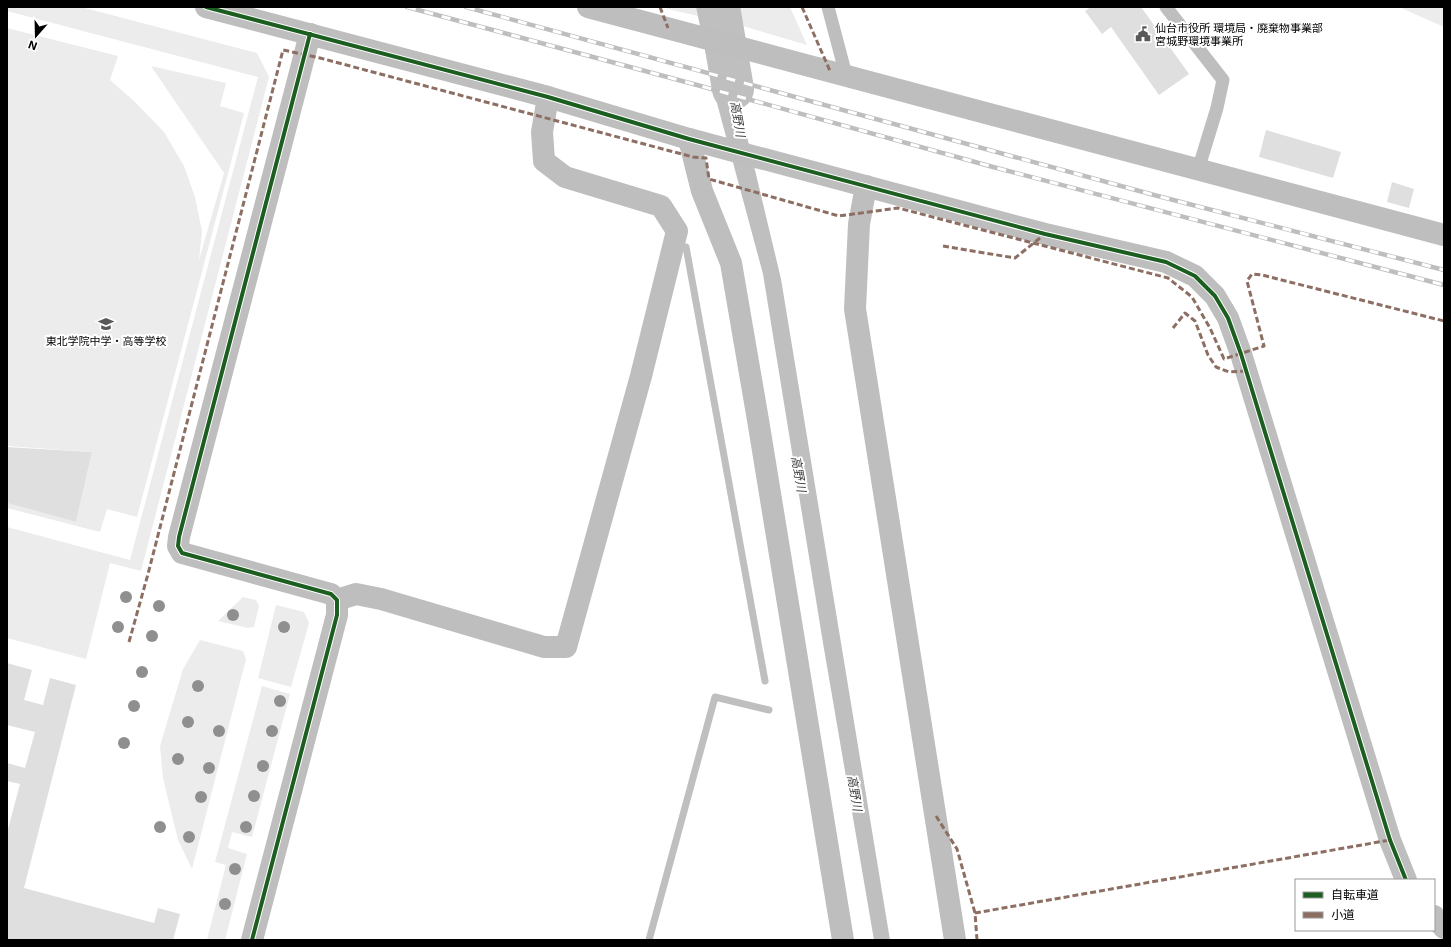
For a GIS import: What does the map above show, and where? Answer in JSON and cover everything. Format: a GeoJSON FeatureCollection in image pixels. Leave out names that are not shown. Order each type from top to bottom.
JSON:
{"type":"FeatureCollection","features":[{"type":"Feature","properties":{"kind":"street"},"geometry":{"type":"LineString","coordinates":[[206,7],[548,97],[689,139],[1045,234],[1166,262],[1195,276],[1215,296],[1228,318],[1241,354],[1390,840],[1406,879]]}},
{"type":"Feature","properties":{"kind":"street"},"geometry":{"type":"LineString","coordinates":[[588,7],[628,13],[683,32],[1444,236]]}},
{"type":"Feature","properties":{"kind":"street"},"geometry":{"type":"LineString","coordinates":[[252,940],[337,615],[336,600],[331,594],[182,553],[178,546],[179,537],[310,34]]}},
{"type":"Feature","properties":{"kind":"street"},"geometry":{"type":"LineString","coordinates":[[336,600],[356,594],[362,595],[544,647],[566,647],[639,384],[677,231],[661,206],[565,177],[544,161],[542,132],[548,97]]}},
{"type":"Feature","properties":{"kind":"street"},"geometry":{"type":"LineString","coordinates":[[689,139],[702,191],[731,263],[758,420],[842,940]]}},
{"type":"Feature","properties":{"kind":"street"},"geometry":{"type":"LineString","coordinates":[[866,186],[859,224],[855,309],[955,940]]}},
{"type":"Feature","properties":{"kind":"street"},"geometry":{"type":"LineString","coordinates":[[1435,917],[1444,928]]}},
{"type":"Feature","properties":{"kind":"lane"},"geometry":{"type":"LineString","coordinates":[[828,7],[846,75]]}},
{"type":"Feature","properties":{"kind":"lane"},"geometry":{"type":"LineString","coordinates":[[1166,7],[1223,80],[1217,108],[1198,170]]}},
{"type":"Feature","properties":{"kind":"shaded area"},"geometry":{"type":"Polygon","coordinates":[[[7,7],[81,7],[257,53],[269,77],[141,571],[110,563],[86,659],[7,638],[7,527],[130,560],[258,77],[7,11],[7,7]]]}},
{"type":"Feature","properties":{"kind":"shaded area"},"geometry":{"type":"Polygon","coordinates":[[[667,7],[696,7],[698,16],[667,9],[667,7]]]}},
{"type":"Feature","properties":{"kind":"shaded area"},"geometry":{"type":"Polygon","coordinates":[[[723,7],[790,7],[807,45],[726,21],[723,7]]]}},
{"type":"Feature","properties":{"kind":"shaded area"},"geometry":{"type":"Polygon","coordinates":[[[1399,7],[1444,7],[1444,27],[1399,7]]]}},
{"type":"Feature","properties":{"kind":"shaded area"},"geometry":{"type":"Polygon","coordinates":[[[7,28],[118,56],[110,80],[134,101],[164,132],[184,166],[195,197],[202,231],[199,260],[224,173],[151,66],[226,83],[220,106],[244,113],[137,517],[107,509],[100,532],[7,508],[7,503],[76,522],[92,452],[7,446],[7,28]]]}},
{"type":"Feature","properties":{"kind":"shaded area"},"geometry":{"type":"Polygon","coordinates":[[[243,597],[256,600],[259,606],[254,627],[248,628],[218,621],[243,597]]]}},
{"type":"Feature","properties":{"kind":"shaded area"},"geometry":{"type":"Polygon","coordinates":[[[276,605],[304,612],[309,623],[291,687],[258,678],[276,605]]]}},
{"type":"Feature","properties":{"kind":"shaded area"},"geometry":{"type":"Polygon","coordinates":[[[200,640],[243,651],[246,659],[192,869],[178,840],[163,778],[160,746],[183,669],[200,640]]]}},
{"type":"Feature","properties":{"kind":"shaded area"},"geometry":{"type":"Polygon","coordinates":[[[262,686],[290,694],[252,837],[232,832],[228,848],[247,854],[225,940],[207,940],[226,865],[215,862],[262,686]]]}},
{"type":"Feature","properties":{"kind":"water"},"geometry":{"type":"Polygon","coordinates":[[[696,7],[716,7],[781,279],[890,940],[874,940],[823,643],[763,274],[714,92],[696,7]]]}},
{"type":"Feature","properties":{"kind":"building"},"geometry":{"type":"Polygon","coordinates":[[[1091,7],[1141,7],[1189,74],[1159,95],[1111,27],[1102,34],[1085,11],[1091,7]]]}},
{"type":"Feature","properties":{"kind":"building"},"geometry":{"type":"Polygon","coordinates":[[[1266,130],[1341,152],[1333,178],[1259,157],[1266,130]]]}},
{"type":"Feature","properties":{"kind":"building"},"geometry":{"type":"Polygon","coordinates":[[[1392,182],[1414,189],[1409,208],[1387,202],[1392,182]]]}},
{"type":"Feature","properties":{"kind":"building"},"geometry":{"type":"Polygon","coordinates":[[[7,447],[92,452],[76,522],[7,503],[7,447]]]}},
{"type":"Feature","properties":{"kind":"building"},"geometry":{"type":"Polygon","coordinates":[[[7,663],[32,670],[24,700],[43,705],[50,678],[76,685],[24,888],[154,923],[158,908],[180,914],[173,940],[7,940],[7,833],[20,784],[7,781],[7,763],[25,768],[35,732],[7,725],[7,663]]]}},
{"type":"Feature","properties":{"kind":"waterway","name":"高野川"},"geometry":{"type":"LineString","coordinates":[[719,7],[733,89]]}},
{"type":"Feature","properties":{"kind":"waterway"},"geometry":{"type":"LineString","coordinates":[[686,247],[765,681]]}},
{"type":"Feature","properties":{"kind":"waterway"},"geometry":{"type":"LineString","coordinates":[[649,940],[715,697],[769,710]]}},
{"type":"Feature","properties":{"kind":"railway"},"geometry":{"type":"LineString","coordinates":[[407,7],[993,167],[1444,285]]}},
{"type":"Feature","properties":{"kind":"railway"},"geometry":{"type":"LineString","coordinates":[[466,7],[1154,195],[1444,270]]}},
{"type":"Feature","properties":{"kind":"marked path"},"geometry":{"type":"LineString","coordinates":[[660,7],[668,28]]}},
{"type":"Feature","properties":{"kind":"marked path"},"geometry":{"type":"LineString","coordinates":[[802,7],[830,71]]}},
{"type":"Feature","properties":{"kind":"marked path"},"geometry":{"type":"LineString","coordinates":[[129,642],[148,574],[283,50],[320,58],[693,157],[706,158],[709,179],[839,216],[898,208],[1168,278],[1192,297],[1210,328],[1224,359],[1264,346],[1247,281],[1252,274],[1262,275],[1444,321]]}},
{"type":"Feature","properties":{"kind":"marked path"},"geometry":{"type":"LineString","coordinates":[[943,246],[1015,258],[1045,234]]}},
{"type":"Feature","properties":{"kind":"marked path"},"geometry":{"type":"LineString","coordinates":[[1173,328],[1185,313],[1195,321],[1208,355],[1216,367],[1229,372],[1246,371]]}},
{"type":"Feature","properties":{"kind":"marked path"},"geometry":{"type":"LineString","coordinates":[[936,816],[957,849],[975,913]]}},
{"type":"Feature","properties":{"kind":"marked path"},"geometry":{"type":"LineString","coordinates":[[977,940],[975,913],[1390,840]]}},
{"type":"Feature","properties":{"kind":"cycle path"},"geometry":{"type":"LineString","coordinates":[[206,7],[548,97],[689,139],[1045,234],[1166,262],[1195,276],[1215,296],[1228,318],[1241,354],[1390,840],[1406,879]]}},
{"type":"Feature","properties":{"kind":"cycle path"},"geometry":{"type":"LineString","coordinates":[[252,940],[337,615],[337,600],[331,594],[182,553],[178,546],[179,537],[310,34]]}},
{"type":"Feature","properties":{"kind":"place","name":"仙台市役所 環境局・廃棄物事業部 宮城野環境事業所"},"geometry":{"type":"Point","coordinates":[1143,34]}},
{"type":"Feature","properties":{"kind":"place","name":"東北学院中学・高等学校"},"geometry":{"type":"Point","coordinates":[106,324]}}]}
